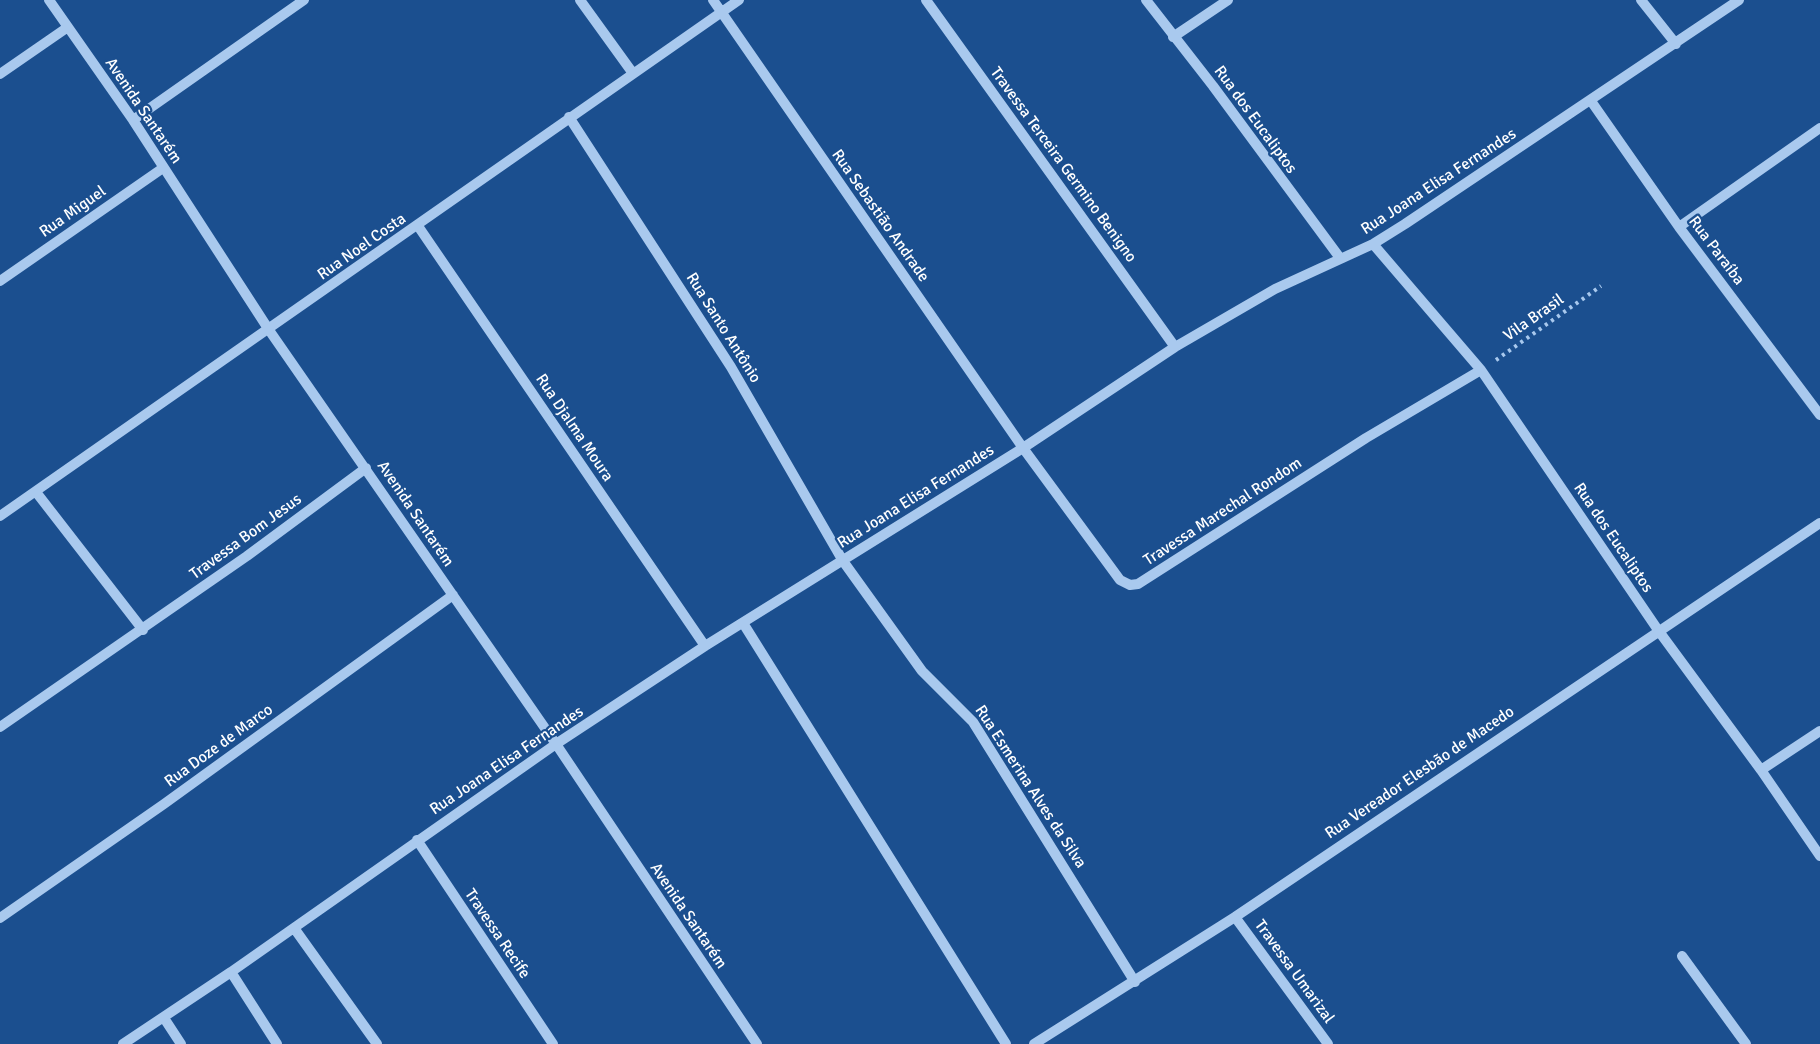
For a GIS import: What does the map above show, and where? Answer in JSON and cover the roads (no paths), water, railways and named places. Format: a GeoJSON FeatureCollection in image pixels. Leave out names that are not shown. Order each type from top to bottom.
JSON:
{"type":"FeatureCollection","features":[{"type":"Feature","properties":{"kind":"street","name":"Avenida Santarém"},"geometry":{"type":"LineString","coordinates":[[50,0],[133,120],[269,330],[555,744],[757,1044]]}},
{"type":"Feature","properties":{"kind":"street"},"geometry":{"type":"LineString","coordinates":[[133,120],[304,0]]}},
{"type":"Feature","properties":{"kind":"street"},"geometry":{"type":"LineString","coordinates":[[580,0],[632,72]]}},
{"type":"Feature","properties":{"kind":"street","name":"Rua Sebastião Andrade"},"geometry":{"type":"LineString","coordinates":[[713,0],[1023,448]]}},
{"type":"Feature","properties":{"kind":"street","name":"Rua Noel Costa"},"geometry":{"type":"LineString","coordinates":[[0,516],[418,226],[632,72],[739,0]]}},
{"type":"Feature","properties":{"kind":"street","name":"Travessa Terceira Germino Benigno"},"geometry":{"type":"LineString","coordinates":[[926,0],[1175,347]]}},
{"type":"Feature","properties":{"kind":"street","name":"Rua dos Eucaliptos"},"geometry":{"type":"LineString","coordinates":[[1146,0],[1213,86],[1340,258]]}},
{"type":"Feature","properties":{"kind":"street"},"geometry":{"type":"LineString","coordinates":[[1173,37],[1228,0]]}},
{"type":"Feature","properties":{"kind":"street"},"geometry":{"type":"LineString","coordinates":[[1641,0],[1676,44]]}},
{"type":"Feature","properties":{"kind":"street","name":"Rua Joana Elisa Fernandes"},"geometry":{"type":"LineString","coordinates":[[123,1044],[231,972],[555,744],[705,646],[1023,448],[1175,347],[1275,289],[1373,244],[1591,101],[1739,0]]}},
{"type":"Feature","properties":{"kind":"street"},"geometry":{"type":"LineString","coordinates":[[0,74],[68,27]]}},
{"type":"Feature","properties":{"kind":"street","name":"Rua Paraíba"},"geometry":{"type":"LineString","coordinates":[[1591,101],[1679,227],[1820,415]]}},
{"type":"Feature","properties":{"kind":"street","name":"Rua Santo Antônio"},"geometry":{"type":"LineString","coordinates":[[569,117],[731,367],[843,561]]}},
{"type":"Feature","properties":{"kind":"street"},"geometry":{"type":"LineString","coordinates":[[1679,227],[1820,128]]}},
{"type":"Feature","properties":{"kind":"street","name":"Rua Miguel"},"geometry":{"type":"LineString","coordinates":[[0,280],[163,168]]}},
{"type":"Feature","properties":{"kind":"street","name":"Rua Djalma Moura"},"geometry":{"type":"LineString","coordinates":[[418,226],[705,646]]}},
{"type":"Feature","properties":{"kind":"street","name":"Rua dos Eucaliptos"},"geometry":{"type":"LineString","coordinates":[[1373,244],[1481,370],[1658,630],[1761,770],[1820,856]]}},
{"type":"Feature","properties":{"kind":"street","name":"Travessa Marechal Rondom"},"geometry":{"type":"LineString","coordinates":[[1023,448],[1120,580],[1130,585],[1138,584],[1356,444],[1481,370]]}},
{"type":"Feature","properties":{"kind":"street","name":"Travessa Bom Jesus"},"geometry":{"type":"LineString","coordinates":[[0,727],[143,630],[366,468]]}},
{"type":"Feature","properties":{"kind":"street"},"geometry":{"type":"LineString","coordinates":[[36,492],[143,630]]}},
{"type":"Feature","properties":{"kind":"street","name":"Rua Vereador Elesbão de Macedo"},"geometry":{"type":"LineString","coordinates":[[1034,1044],[1235,917],[1820,523]]}},
{"type":"Feature","properties":{"kind":"street","name":"Rua Esmerina Alves da Silva"},"geometry":{"type":"LineString","coordinates":[[843,561],[922,671],[957,703],[973,722],[1135,982]]}},
{"type":"Feature","properties":{"kind":"street","name":"Rua Doze de Marco"},"geometry":{"type":"LineString","coordinates":[[0,918],[164,804],[453,595]]}},
{"type":"Feature","properties":{"kind":"street"},"geometry":{"type":"LineString","coordinates":[[743,623],[1006,1044]]}},
{"type":"Feature","properties":{"kind":"street"},"geometry":{"type":"LineString","coordinates":[[1761,770],[1820,731]]}},
{"type":"Feature","properties":{"kind":"street","name":"Travessa Recife"},"geometry":{"type":"LineString","coordinates":[[417,840],[554,1044]]}},
{"type":"Feature","properties":{"kind":"street","name":"Travessa Umarizal"},"geometry":{"type":"LineString","coordinates":[[1235,917],[1328,1044]]}},
{"type":"Feature","properties":{"kind":"street"},"geometry":{"type":"LineString","coordinates":[[294,928],[376,1044]]}},
{"type":"Feature","properties":{"kind":"street"},"geometry":{"type":"LineString","coordinates":[[1682,956],[1746,1044]]}},
{"type":"Feature","properties":{"kind":"street"},"geometry":{"type":"LineString","coordinates":[[231,972],[278,1044]]}},
{"type":"Feature","properties":{"kind":"street"},"geometry":{"type":"LineString","coordinates":[[164,1018],[181,1044]]}}]}
